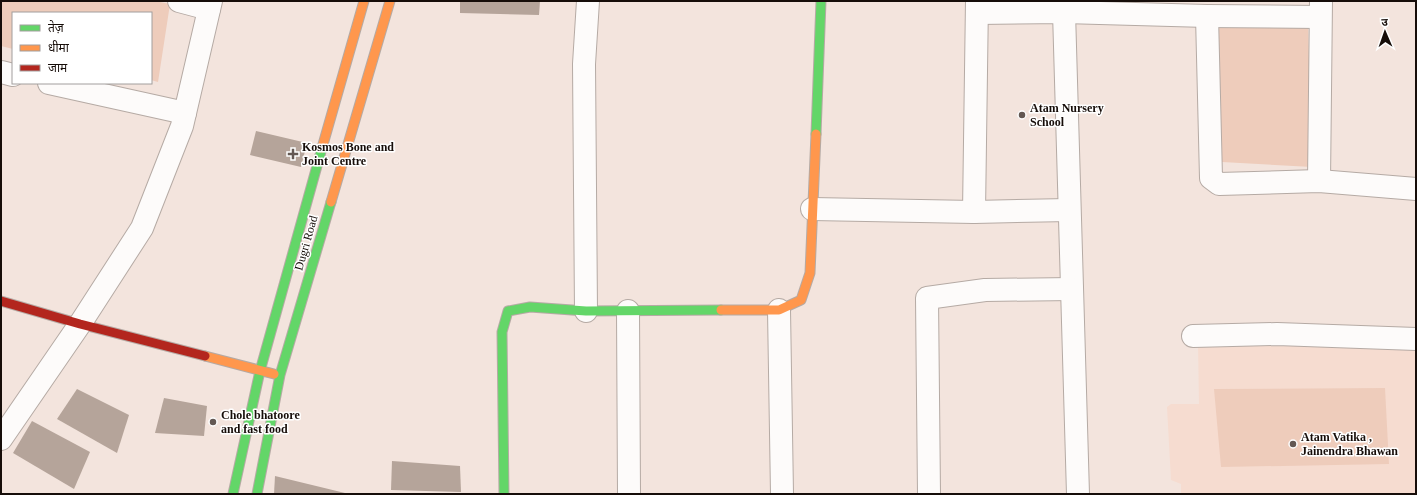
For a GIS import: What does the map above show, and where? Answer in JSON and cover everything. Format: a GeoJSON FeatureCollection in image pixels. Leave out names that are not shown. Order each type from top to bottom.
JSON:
{"type":"FeatureCollection","features":[{"type":"Feature","properties":{"kind":"street"},"geometry":{"type":"LineString","coordinates":[[1,439],[80,324],[142,228],[182,126],[210,5],[179,1]]}},
{"type":"Feature","properties":{"kind":"street","name":"Dugri Road"},"geometry":{"type":"LineString","coordinates":[[233,494],[260,371],[327,128],[364,1]]}},
{"type":"Feature","properties":{"kind":"street","name":"Dugri Road"},"geometry":{"type":"LineString","coordinates":[[257,494],[280,375],[390,1]]}},
{"type":"Feature","properties":{"kind":"street"},"geometry":{"type":"LineString","coordinates":[[586,311],[584,64],[588,1]]}},
{"type":"Feature","properties":{"kind":"street"},"geometry":{"type":"LineString","coordinates":[[504,494],[502,332],[508,311],[530,307],[586,311],[779,310],[801,300],[810,273],[821,1]]}},
{"type":"Feature","properties":{"kind":"street"},"geometry":{"type":"LineString","coordinates":[[974,212],[977,7],[1064,12],[1104,7],[1207,16],[1320,9],[1319,181]]}},
{"type":"Feature","properties":{"kind":"street"},"geometry":{"type":"LineString","coordinates":[[1064,12],[1078,494]]}},
{"type":"Feature","properties":{"kind":"street"},"geometry":{"type":"LineString","coordinates":[[1207,16],[1211,178],[1219,184],[1319,181],[1416,189]]}},
{"type":"Feature","properties":{"kind":"street"},"geometry":{"type":"LineString","coordinates":[[1,72],[12,75]]}},
{"type":"Feature","properties":{"kind":"street"},"geometry":{"type":"LineString","coordinates":[[54,84],[185,113]]}},
{"type":"Feature","properties":{"kind":"street"},"geometry":{"type":"LineString","coordinates":[[812,209],[974,212],[1069,210]]}},
{"type":"Feature","properties":{"kind":"street"},"geometry":{"type":"LineString","coordinates":[[930,494],[927,298],[985,290],[1072,289]]}},
{"type":"Feature","properties":{"kind":"street"},"geometry":{"type":"LineString","coordinates":[[1,301],[80,324],[280,375]]}},
{"type":"Feature","properties":{"kind":"street"},"geometry":{"type":"LineString","coordinates":[[779,310],[782,494]]}},
{"type":"Feature","properties":{"kind":"street"},"geometry":{"type":"LineString","coordinates":[[628,311],[629,494]]}},
{"type":"Feature","properties":{"kind":"street"},"geometry":{"type":"LineString","coordinates":[[1193,336],[1277,334],[1416,339]]}},
{"type":"Feature","properties":{"kind":"shaded area"},"geometry":{"type":"Polygon","coordinates":[[[1,1],[155,1],[170,4],[158,82],[152,80],[152,12],[12,12],[12,49],[1,46],[1,1]]]}},
{"type":"Feature","properties":{"kind":"shaded area"},"geometry":{"type":"Polygon","coordinates":[[[1308,25],[1312,167],[1222,162],[1218,26],[1308,25]]]}},
{"type":"Feature","properties":{"kind":"shaded area","name":"Atam Vatika , Jainendra Bhawan"},"geometry":{"type":"Polygon","coordinates":[[[1198,343],[1416,350],[1416,494],[1181,494],[1181,484],[1171,480],[1167,407],[1171,404],[1199,404],[1198,343]]]}},
{"type":"Feature","properties":{"kind":"shaded area"},"geometry":{"type":"Polygon","coordinates":[[[1385,388],[1389,464],[1221,467],[1214,389],[1385,388]]]}},
{"type":"Feature","properties":{"kind":"building"},"geometry":{"type":"Polygon","coordinates":[[[540,1],[539,15],[460,13],[460,2],[540,1]]]}},
{"type":"Feature","properties":{"kind":"building"},"geometry":{"type":"Polygon","coordinates":[[[256,131],[307,143],[301,167],[250,155],[256,131]]]}},
{"type":"Feature","properties":{"kind":"building"},"geometry":{"type":"Polygon","coordinates":[[[77,389],[129,415],[117,453],[57,419],[77,389]]]}},
{"type":"Feature","properties":{"kind":"building"},"geometry":{"type":"Polygon","coordinates":[[[164,398],[207,406],[204,436],[155,433],[164,398]]]}},
{"type":"Feature","properties":{"kind":"building"},"geometry":{"type":"Polygon","coordinates":[[[32,421],[90,452],[74,489],[13,453],[32,421]]]}},
{"type":"Feature","properties":{"kind":"building"},"geometry":{"type":"Polygon","coordinates":[[[392,461],[460,466],[461,492],[391,490],[392,461]]]}},
{"type":"Feature","properties":{"kind":"building"},"geometry":{"type":"Polygon","coordinates":[[[275,476],[345,493],[345,494],[274,494],[275,476]]]}},
{"type":"Feature","properties":{"kind":"traffic: fast"},"geometry":{"type":"LineString","coordinates":[[816,134],[821,1]]}},
{"type":"Feature","properties":{"kind":"traffic: fast"},"geometry":{"type":"LineString","coordinates":[[233,494],[260,371],[322,148]]}},
{"type":"Feature","properties":{"kind":"traffic: fast"},"geometry":{"type":"LineString","coordinates":[[257,494],[280,375],[331,202]]}},
{"type":"Feature","properties":{"kind":"traffic: fast"},"geometry":{"type":"LineString","coordinates":[[504,494],[502,332],[508,311],[530,307],[586,311],[721,310]]}},
{"type":"Feature","properties":{"kind":"traffic: slow"},"geometry":{"type":"LineString","coordinates":[[322,148],[364,1]]}},
{"type":"Feature","properties":{"kind":"traffic: slow"},"geometry":{"type":"LineString","coordinates":[[331,202],[390,1]]}},
{"type":"Feature","properties":{"kind":"traffic: slow"},"geometry":{"type":"LineString","coordinates":[[721,310],[779,310],[801,300],[810,273],[816,134]]}},
{"type":"Feature","properties":{"kind":"traffic: slow"},"geometry":{"type":"LineString","coordinates":[[205,356],[274,374]]}},
{"type":"Feature","properties":{"kind":"traffic: jam"},"geometry":{"type":"LineString","coordinates":[[1,301],[80,324],[205,356]]}},
{"type":"Feature","properties":{"kind":"place","name":"Atam Nursery School"},"geometry":{"type":"Point","coordinates":[1022,115]}},
{"type":"Feature","properties":{"kind":"place","name":"Kosmos Bone and Joint Centre"},"geometry":{"type":"Point","coordinates":[293,154]}},
{"type":"Feature","properties":{"kind":"place","name":"Chole bhatoore and fast food"},"geometry":{"type":"Point","coordinates":[213,422]}},
{"type":"Feature","properties":{"kind":"place","name":"Atam Vatika , Jainendra Bhawan"},"geometry":{"type":"Point","coordinates":[1293,444]}}]}
